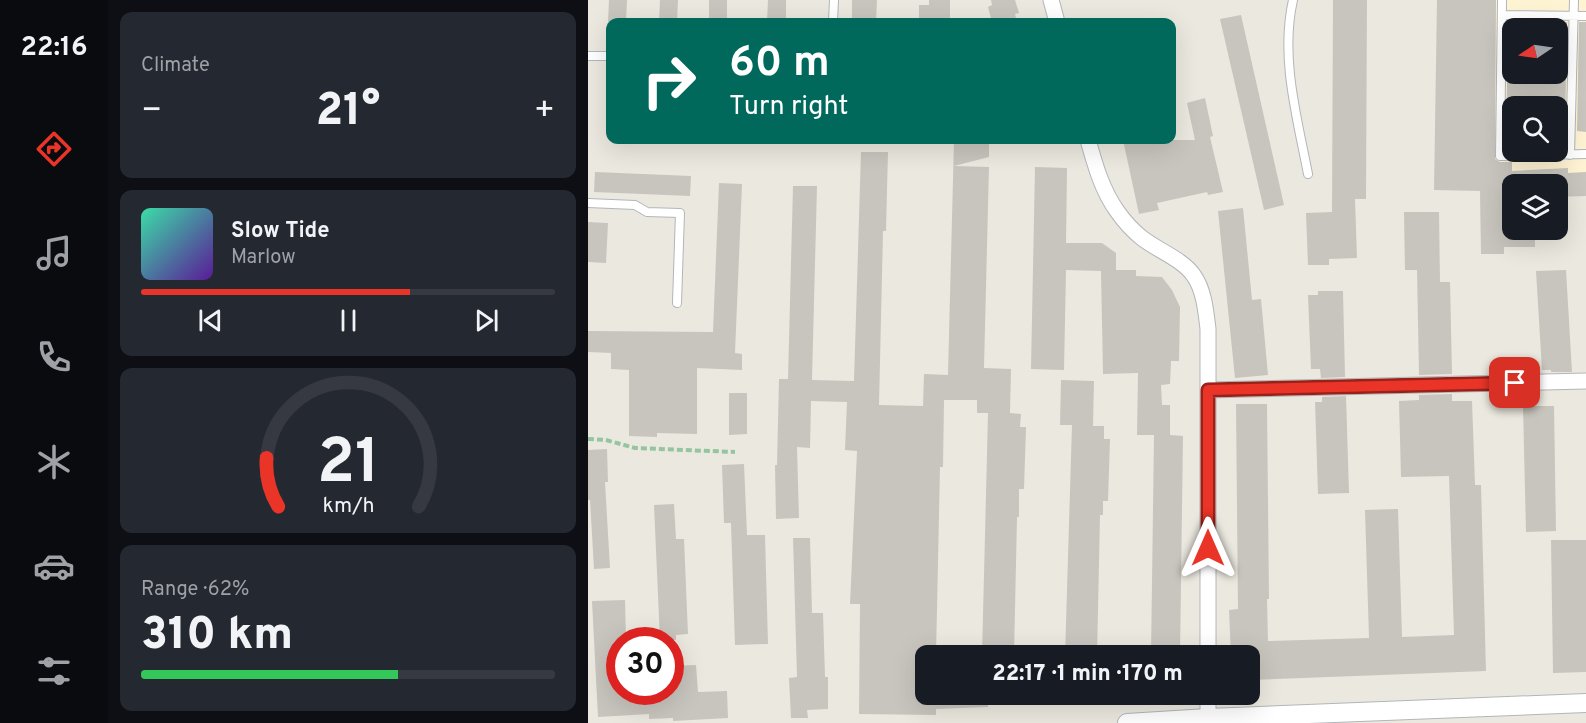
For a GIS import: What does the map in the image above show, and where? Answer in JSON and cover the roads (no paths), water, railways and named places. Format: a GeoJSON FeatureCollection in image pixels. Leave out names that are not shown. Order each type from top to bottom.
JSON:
{"type":"FeatureCollection","features":[{"type":"Feature","properties":{"kind":"street"},"geometry":{"type":"LineString","coordinates":[[1051,0],[1056,18]]}},
{"type":"Feature","properties":{"kind":"street"},"geometry":{"type":"LineString","coordinates":[[1089,144],[1106,194],[1118,213],[1141,238],[1186,267],[1194,275],[1199,286],[1206,318],[1208,390],[1208,645]]}},
{"type":"Feature","properties":{"kind":"street"},"geometry":{"type":"LineString","coordinates":[[1208,390],[1586,381]]}},
{"type":"Feature","properties":{"kind":"street"},"geometry":{"type":"LineString","coordinates":[[1127,723],[1447,712],[1586,703]]}},
{"type":"Feature","properties":{"kind":"lane"},"geometry":{"type":"LineString","coordinates":[[833,18],[834,0]]}},
{"type":"Feature","properties":{"kind":"lane"},"geometry":{"type":"LineString","coordinates":[[1293,0],[1288,45],[1291,84],[1308,174]]}},
{"type":"Feature","properties":{"kind":"lane"},"geometry":{"type":"LineString","coordinates":[[1502,0],[1500,156],[1586,154]]}},
{"type":"Feature","properties":{"kind":"lane"},"geometry":{"type":"LineString","coordinates":[[1570,155],[1574,0]]}},
{"type":"Feature","properties":{"kind":"lane"},"geometry":{"type":"LineString","coordinates":[[1502,15],[1586,16]]}},
{"type":"Feature","properties":{"kind":"lane"},"geometry":{"type":"LineString","coordinates":[[588,56],[606,56]]}},
{"type":"Feature","properties":{"kind":"lane"},"geometry":{"type":"LineString","coordinates":[[588,203],[635,204],[647,212],[680,213],[677,303]]}}]}
